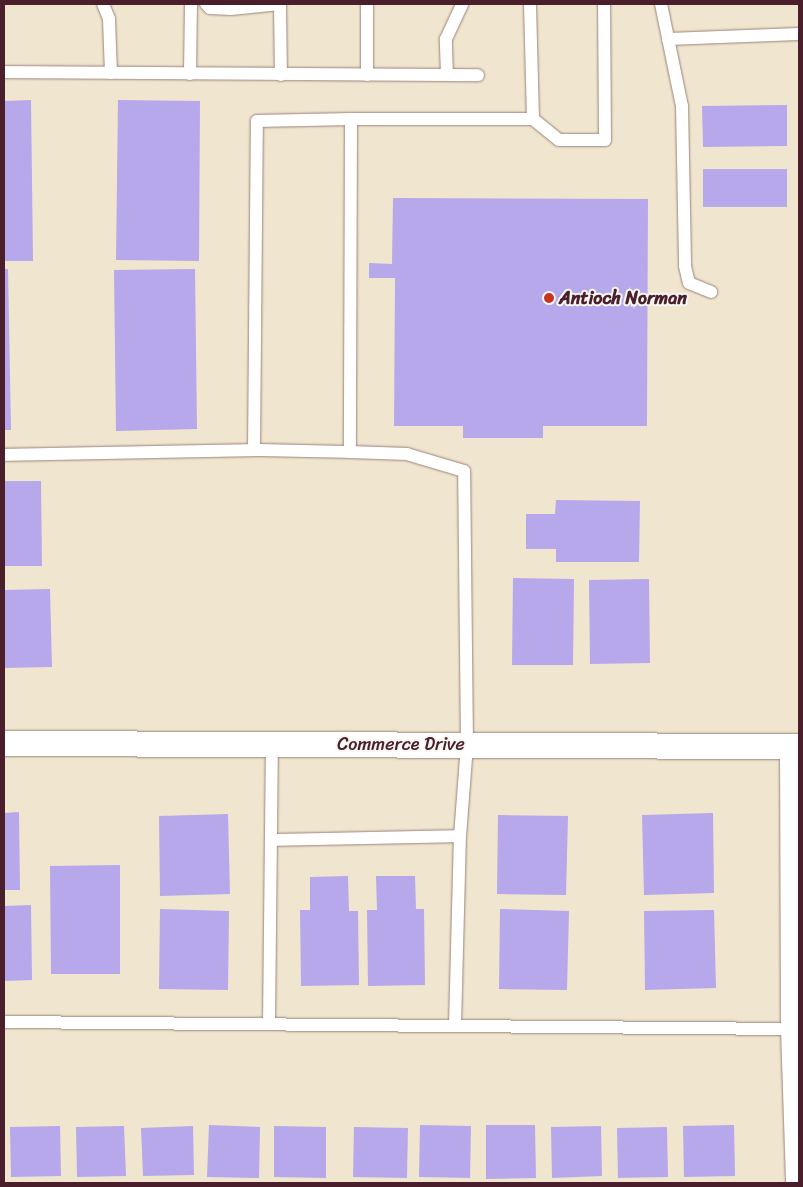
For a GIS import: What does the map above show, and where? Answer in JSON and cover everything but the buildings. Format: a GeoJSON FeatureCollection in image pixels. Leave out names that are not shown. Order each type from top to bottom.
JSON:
{"type":"FeatureCollection","features":[{"type":"Feature","properties":{"kind":"street","name":"Commerce Drive"},"geometry":{"type":"LineString","coordinates":[[4,743],[796,746]]}},
{"type":"Feature","properties":{"kind":"street"},"geometry":{"type":"LineString","coordinates":[[796,746],[793,1029],[798,1183]]}},
{"type":"Feature","properties":{"kind":"lane"},"geometry":{"type":"LineString","coordinates":[[103,4],[109,19],[112,73]]}},
{"type":"Feature","properties":{"kind":"lane"},"geometry":{"type":"LineString","coordinates":[[190,74],[191,4]]}},
{"type":"Feature","properties":{"kind":"lane"},"geometry":{"type":"LineString","coordinates":[[206,4],[210,8],[231,9],[280,5],[281,75]]}},
{"type":"Feature","properties":{"kind":"lane"},"geometry":{"type":"LineString","coordinates":[[367,4],[368,75]]}},
{"type":"Feature","properties":{"kind":"lane"},"geometry":{"type":"LineString","coordinates":[[447,75],[446,39],[462,4]]}},
{"type":"Feature","properties":{"kind":"lane"},"geometry":{"type":"LineString","coordinates":[[530,4],[533,119]]}},
{"type":"Feature","properties":{"kind":"lane"},"geometry":{"type":"LineString","coordinates":[[254,450],[257,121],[533,119],[558,140],[605,140],[604,4]]}},
{"type":"Feature","properties":{"kind":"lane"},"geometry":{"type":"LineString","coordinates":[[661,4],[682,106],[685,266],[689,282],[710,292]]}},
{"type":"Feature","properties":{"kind":"lane"},"geometry":{"type":"LineString","coordinates":[[668,39],[799,34]]}},
{"type":"Feature","properties":{"kind":"lane"},"geometry":{"type":"LineString","coordinates":[[4,72],[478,75]]}},
{"type":"Feature","properties":{"kind":"lane"},"geometry":{"type":"LineString","coordinates":[[350,452],[351,119]]}},
{"type":"Feature","properties":{"kind":"lane"},"geometry":{"type":"LineString","coordinates":[[4,455],[254,450],[350,452],[407,454],[464,471],[467,745],[460,836],[455,1025]]}},
{"type":"Feature","properties":{"kind":"lane"},"geometry":{"type":"LineString","coordinates":[[269,1024],[272,744]]}},
{"type":"Feature","properties":{"kind":"lane"},"geometry":{"type":"LineString","coordinates":[[271,840],[460,836]]}},
{"type":"Feature","properties":{"kind":"lane"},"geometry":{"type":"LineString","coordinates":[[4,1022],[793,1029]]}},
{"type":"Feature","properties":{"kind":"place","name":"Antioch Norman"},"geometry":{"type":"Point","coordinates":[549,298]}}]}
